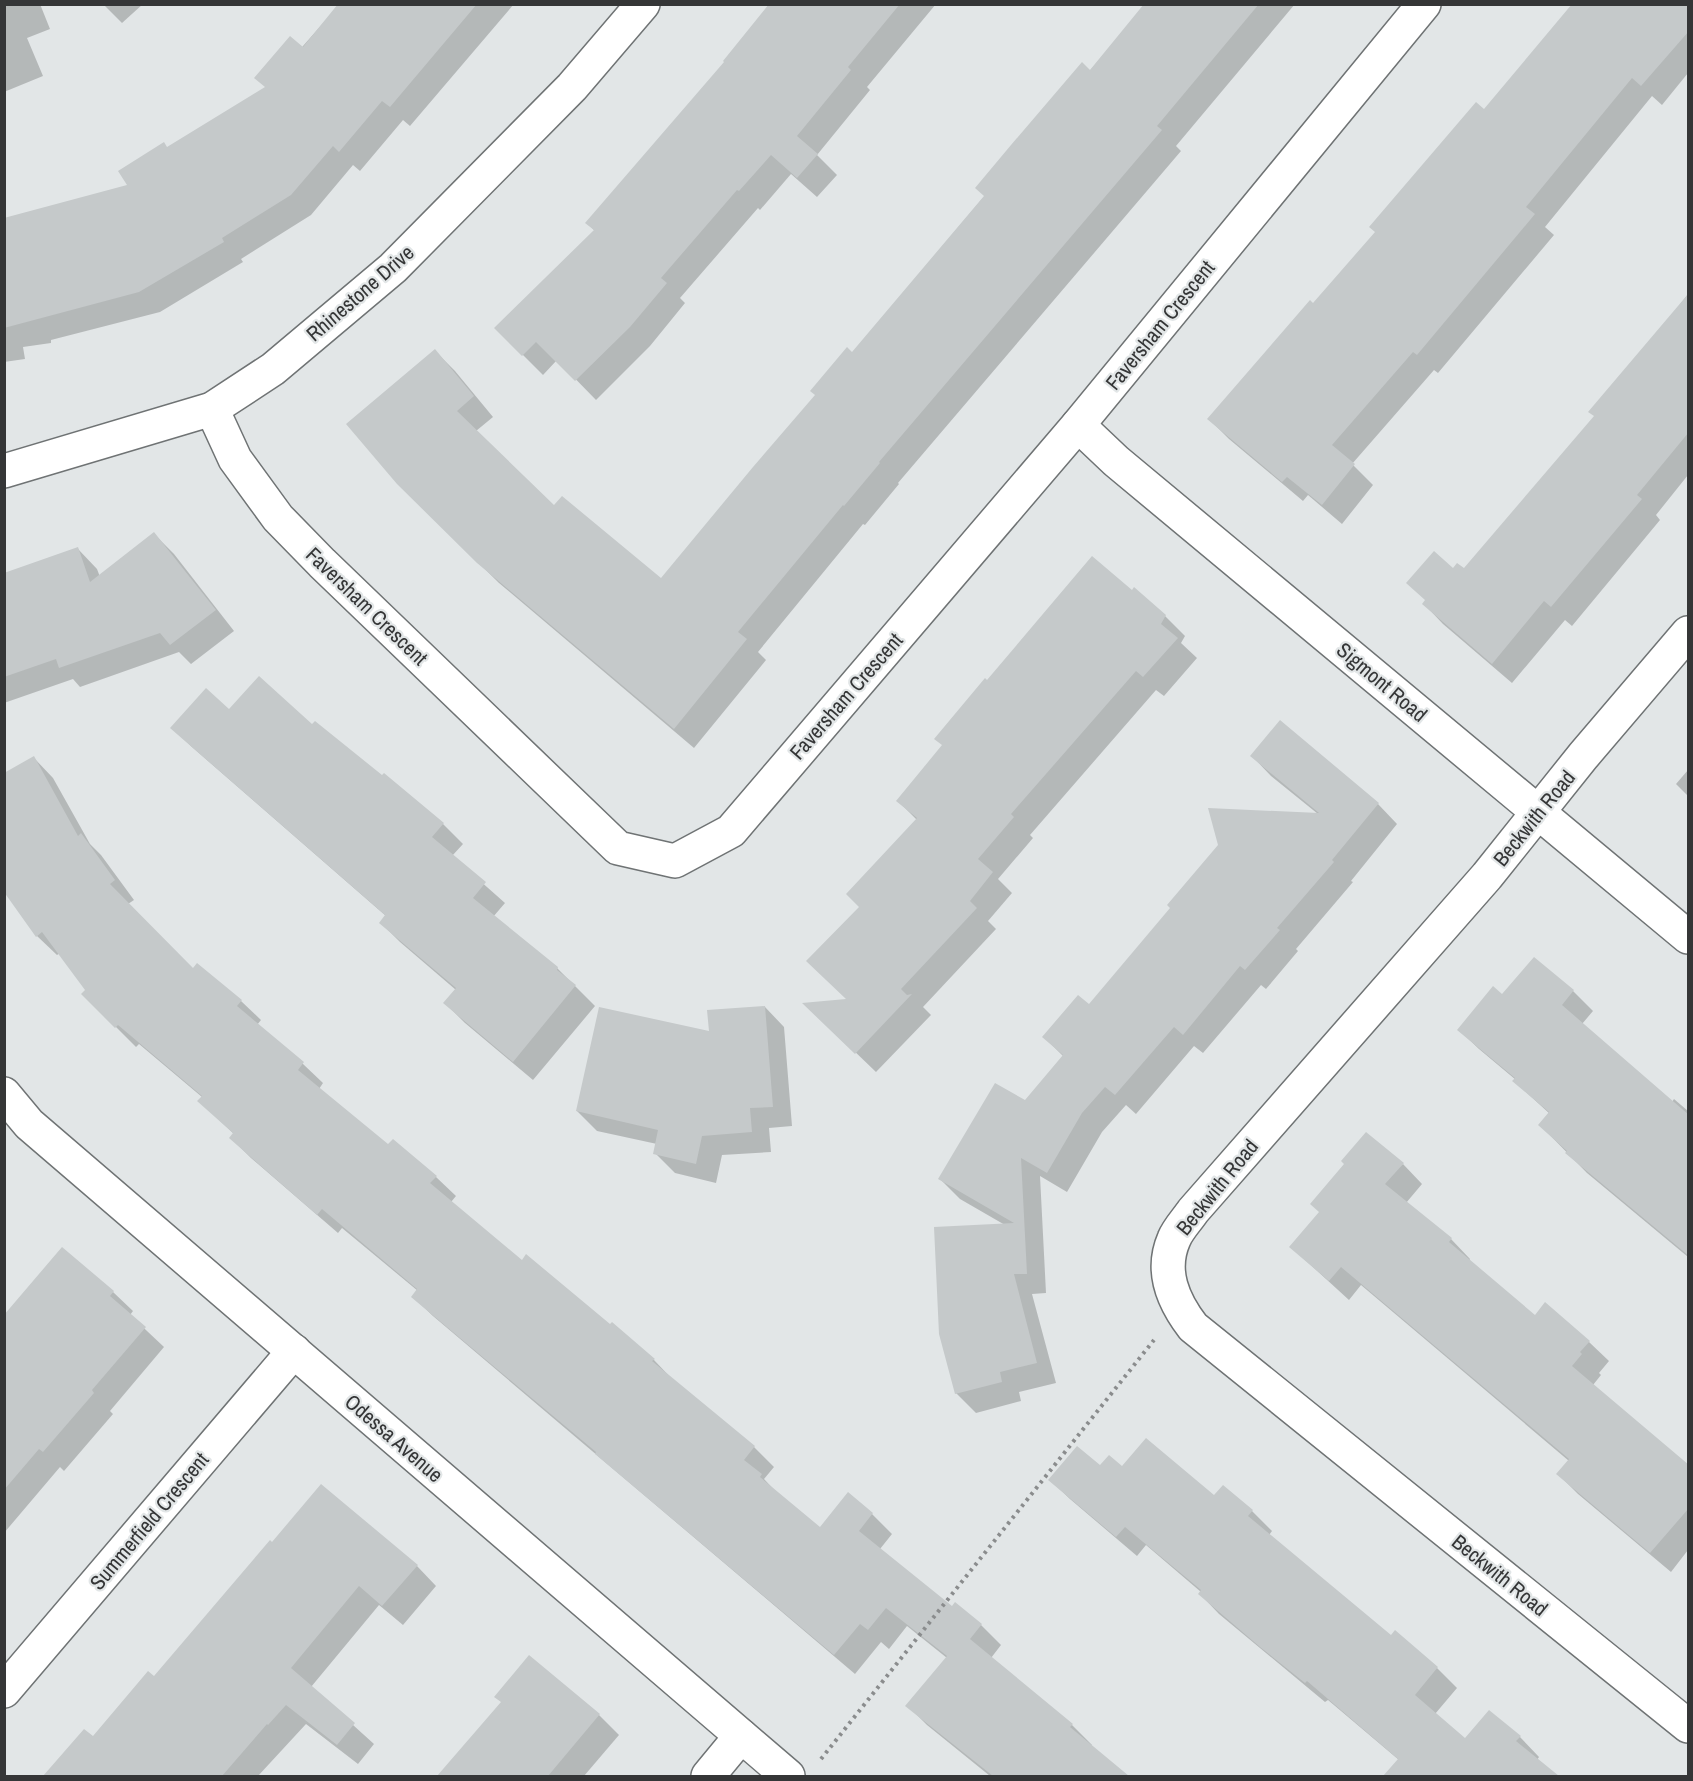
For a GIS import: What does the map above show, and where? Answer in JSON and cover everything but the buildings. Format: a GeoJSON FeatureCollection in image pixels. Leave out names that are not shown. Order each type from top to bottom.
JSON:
{"type":"FeatureCollection","features":[{"type":"Feature","properties":{"kind":"street","name":"Rhinestone Drive"},"geometry":{"type":"LineString","coordinates":[[4,471],[212,408],[273,369],[393,268],[572,87],[643,4]]}},
{"type":"Feature","properties":{"kind":"street","name":"Faversham Crescent"},"geometry":{"type":"LineString","coordinates":[[212,408],[235,459],[278,518],[322,563],[618,848],[675,861],[731,831],[1078,425],[1424,4]]}},
{"type":"Feature","properties":{"kind":"street","name":"Sigmont Road"},"geometry":{"type":"LineString","coordinates":[[1078,425],[1116,460],[1689,937]]}},
{"type":"Feature","properties":{"kind":"street","name":"Beckwith Road"},"geometry":{"type":"LineString","coordinates":[[1689,633],[1583,756],[1487,876],[1193,1211],[1174,1238],[1167,1265],[1179,1309],[1193,1327],[1689,1726]]}},
{"type":"Feature","properties":{"kind":"street","name":"Odessa Avenue"},"geometry":{"type":"LineString","coordinates":[[4,1094],[29,1124],[741,1736],[801,1772]]}},
{"type":"Feature","properties":{"kind":"street","name":"Summerfield Crescent"},"geometry":{"type":"LineString","coordinates":[[4,1691],[294,1351]]}},
{"type":"Feature","properties":{"kind":"street"},"geometry":{"type":"LineString","coordinates":[[708,1776],[741,1736]]}},
{"type":"Feature","properties":{"kind":"path"},"geometry":{"type":"LineString","coordinates":[[801,1772],[1179,1309]]}}]}
